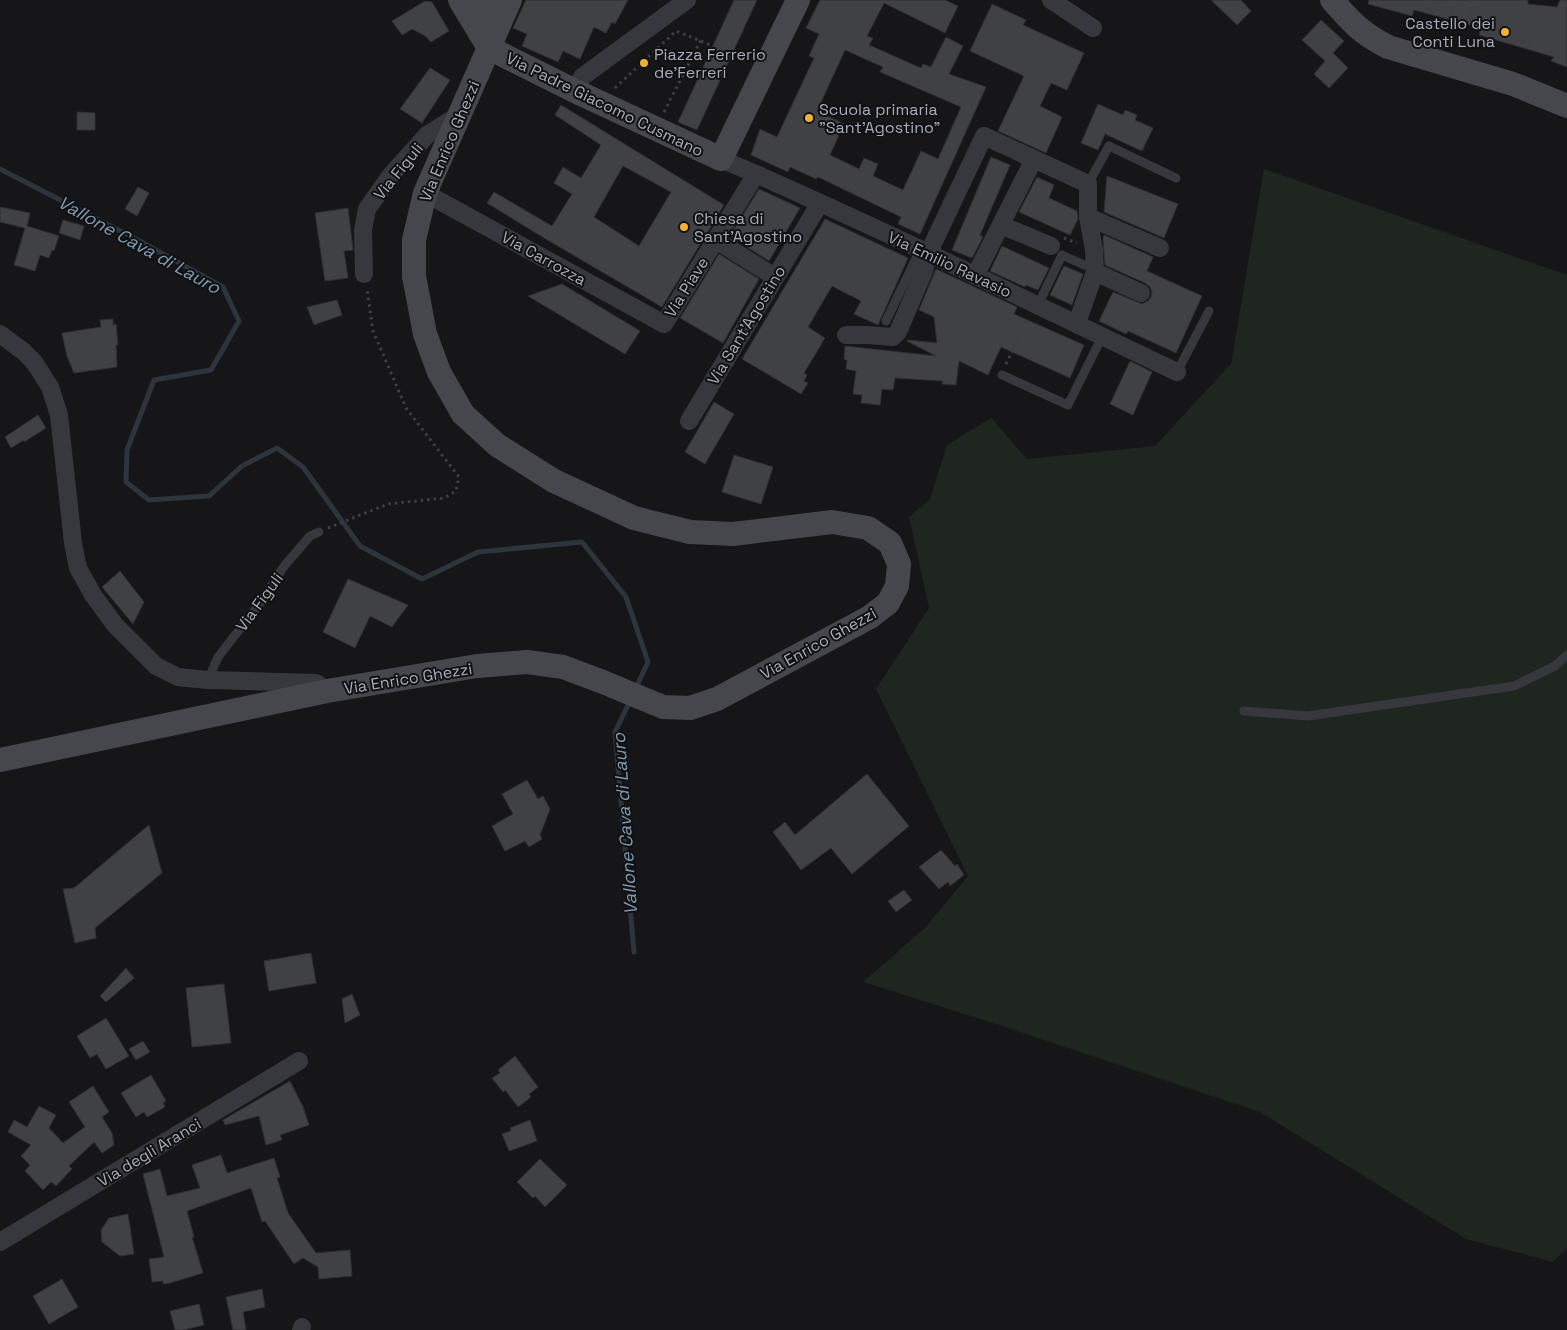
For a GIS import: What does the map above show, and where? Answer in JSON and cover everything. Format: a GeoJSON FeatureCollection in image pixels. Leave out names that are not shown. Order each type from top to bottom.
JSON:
{"type":"FeatureCollection","features":[{"type":"Feature","properties":{"kind":"street"},"geometry":{"type":"LineString","coordinates":[[460,0],[489,48]]}},
{"type":"Feature","properties":{"kind":"street"},"geometry":{"type":"LineString","coordinates":[[483,0],[498,26]]}},
{"type":"Feature","properties":{"kind":"street"},"geometry":{"type":"LineString","coordinates":[[489,48],[510,0]]}},
{"type":"Feature","properties":{"kind":"street"},"geometry":{"type":"LineString","coordinates":[[575,91],[582,77],[688,0]]}},
{"type":"Feature","properties":{"kind":"street"},"geometry":{"type":"LineString","coordinates":[[721,159],[798,0]]}},
{"type":"Feature","properties":{"kind":"street"},"geometry":{"type":"LineString","coordinates":[[1052,0],[1093,28]]}},
{"type":"Feature","properties":{"kind":"street"},"geometry":{"type":"LineString","coordinates":[[1332,0],[1346,9],[1354,25],[1369,38],[1388,47],[1513,84],[1567,106]]}},
{"type":"Feature","properties":{"kind":"street","name":"Via Padre Giacomo Cusmano"},"geometry":{"type":"LineString","coordinates":[[489,48],[604,105],[721,159]]}},
{"type":"Feature","properties":{"kind":"street","name":"Via Enrico Ghezzi"},"geometry":{"type":"LineString","coordinates":[[0,760],[327,691],[477,666],[527,662],[564,667],[663,707],[690,708],[717,699],[870,617],[888,603],[897,586],[899,564],[890,543],[868,528],[832,522],[733,534],[690,532],[643,521],[554,481],[497,446],[463,414],[439,372],[425,334],[414,276],[414,240],[425,193],[489,48]]}},
{"type":"Feature","properties":{"kind":"street","name":"Via Figuli"},"geometry":{"type":"LineString","coordinates":[[364,274],[363,230],[367,209],[391,175],[427,135],[459,115]]}},
{"type":"Feature","properties":{"kind":"street"},"geometry":{"type":"LineString","coordinates":[[846,335],[893,337],[898,332],[924,271],[924,252],[984,136],[1088,184],[1091,262],[1077,323]]}},
{"type":"Feature","properties":{"kind":"street","name":"Via Emilio Ravasio"},"geometry":{"type":"LineString","coordinates":[[721,159],[1077,323],[1177,372]]}},
{"type":"Feature","properties":{"kind":"street"},"geometry":{"type":"LineString","coordinates":[[975,276],[1034,159]]}},
{"type":"Feature","properties":{"kind":"street","name":"Via Piave"},"geometry":{"type":"LineString","coordinates":[[664,324],[756,174]]}},
{"type":"Feature","properties":{"kind":"street","name":"Via Carrozza"},"geometry":{"type":"LineString","coordinates":[[425,193],[664,324]]}},
{"type":"Feature","properties":{"kind":"street","name":"Via Sant'Agostino"},"geometry":{"type":"LineString","coordinates":[[689,421],[820,203]]}},
{"type":"Feature","properties":{"kind":"street"},"geometry":{"type":"LineString","coordinates":[[1088,217],[1160,248]]}},
{"type":"Feature","properties":{"kind":"street"},"geometry":{"type":"LineString","coordinates":[[1001,225],[1051,246]]}},
{"type":"Feature","properties":{"kind":"street"},"geometry":{"type":"LineString","coordinates":[[716,240],[775,277]]}},
{"type":"Feature","properties":{"kind":"street"},"geometry":{"type":"LineString","coordinates":[[1091,262],[1141,292]]}},
{"type":"Feature","properties":{"kind":"street"},"geometry":{"type":"LineString","coordinates":[[0,334],[34,362],[50,387],[59,415],[73,543],[78,568],[93,595],[115,625],[156,666],[178,677],[208,680],[316,682],[327,691]]}},
{"type":"Feature","properties":{"kind":"street","name":"Via degli Aranci"},"geometry":{"type":"LineString","coordinates":[[0,1242],[299,1061]]}},
{"type":"Feature","properties":{"kind":"lane"},"geometry":{"type":"LineString","coordinates":[[1088,184],[1110,146],[1176,178]]}},
{"type":"Feature","properties":{"kind":"lane"},"geometry":{"type":"LineString","coordinates":[[886,321],[924,252]]}},
{"type":"Feature","properties":{"kind":"lane"},"geometry":{"type":"LineString","coordinates":[[1038,305],[1062,255],[1091,262]]}},
{"type":"Feature","properties":{"kind":"lane"},"geometry":{"type":"LineString","coordinates":[[1177,372],[1209,310]]}},
{"type":"Feature","properties":{"kind":"lane"},"geometry":{"type":"LineString","coordinates":[[1002,375],[1068,405],[1102,336]]}},
{"type":"Feature","properties":{"kind":"lane","name":"Via Figuli"},"geometry":{"type":"LineString","coordinates":[[208,680],[218,657],[258,606],[286,564],[310,536],[319,532]]}},
{"type":"Feature","properties":{"kind":"lane"},"geometry":{"type":"LineString","coordinates":[[1244,711],[1308,716],[1514,686],[1555,666],[1567,655]]}},
{"type":"Feature","properties":{"kind":"path"},"geometry":{"type":"LineString","coordinates":[[1428,0],[1443,6],[1468,22],[1533,45]]}},
{"type":"Feature","properties":{"kind":"path"},"geometry":{"type":"LineString","coordinates":[[1468,22],[1471,0]]}},
{"type":"Feature","properties":{"kind":"path"},"geometry":{"type":"LineString","coordinates":[[604,105],[611,91],[676,31],[729,53]]}},
{"type":"Feature","properties":{"kind":"path"},"geometry":{"type":"LineString","coordinates":[[655,128],[701,40]]}},
{"type":"Feature","properties":{"kind":"path"},"geometry":{"type":"LineString","coordinates":[[1051,246],[1059,236],[1091,262]]}},
{"type":"Feature","properties":{"kind":"path"},"geometry":{"type":"LineString","coordinates":[[319,532],[388,504],[444,498],[456,491],[459,477],[406,408],[373,331],[364,274]]}},
{"type":"Feature","properties":{"kind":"path"},"geometry":{"type":"LineString","coordinates":[[1002,375],[1024,326]]}},
{"type":"Feature","properties":{"kind":"shaded area"},"geometry":{"type":"Polygon","coordinates":[[[1264,169],[1567,275],[1567,1248],[1553,1262],[1466,1239],[1260,1112],[990,1022],[863,982],[925,928],[968,876],[876,689],[929,608],[909,517],[930,499],[947,445],[991,418],[1027,459],[1155,446],[1231,364],[1264,169]]]}},
{"type":"Feature","properties":{"kind":"building"},"geometry":{"type":"Polygon","coordinates":[[[526,0],[628,0],[615,24],[612,22],[606,33],[594,27],[580,59],[563,51],[558,62],[522,46],[527,34],[513,28],[526,0]]]}},
{"type":"Feature","properties":{"kind":"building"},"geometry":{"type":"Polygon","coordinates":[[[734,0],[757,0],[697,130],[678,122],[734,0]]]}},
{"type":"Feature","properties":{"kind":"building","name":"Scuola primaria \"Sant'Agostino\""},"geometry":{"type":"Polygon","coordinates":[[[820,0],[945,0],[958,6],[945,33],[884,3],[867,36],[873,38],[869,45],[921,68],[923,64],[931,67],[946,37],[963,46],[949,74],[986,87],[920,234],[898,224],[901,217],[818,177],[816,179],[790,167],[788,172],[751,155],[760,129],[777,137],[814,58],[809,56],[819,34],[806,28],[820,0]],[[845,50],[817,111],[844,124],[830,155],[859,169],[864,158],[878,164],[873,176],[903,190],[921,151],[938,159],[961,107],[880,72],[883,67],[845,50]]]}},
{"type":"Feature","properties":{"kind":"building"},"geometry":{"type":"Polygon","coordinates":[[[1211,0],[1241,0],[1251,11],[1237,25],[1211,0]]]}},
{"type":"Feature","properties":{"kind":"building","name":"Castello dei Conti Luna"},"geometry":{"type":"Polygon","coordinates":[[[1369,0],[1528,0],[1528,4],[1557,7],[1560,0],[1567,0],[1567,67],[1551,61],[1554,57],[1479,35],[1481,28],[1414,10],[1412,16],[1368,4],[1369,0]]]}},
{"type":"Feature","properties":{"kind":"building"},"geometry":{"type":"Polygon","coordinates":[[[425,1],[432,2],[449,31],[431,42],[425,36],[412,29],[402,35],[392,21],[425,1]]]}},
{"type":"Feature","properties":{"kind":"building"},"geometry":{"type":"Polygon","coordinates":[[[992,4],[1026,20],[1023,25],[1084,53],[1067,90],[1051,83],[1040,106],[1062,117],[1046,153],[998,131],[1024,76],[970,51],[992,4]]]}},
{"type":"Feature","properties":{"kind":"building"},"geometry":{"type":"Polygon","coordinates":[[[1321,20],[1344,41],[1333,53],[1348,68],[1329,88],[1314,74],[1325,61],[1302,40],[1321,20]]]}},
{"type":"Feature","properties":{"kind":"building"},"geometry":{"type":"Polygon","coordinates":[[[430,68],[450,80],[422,123],[400,109],[430,68]]]}},
{"type":"Feature","properties":{"kind":"building"},"geometry":{"type":"Polygon","coordinates":[[[1098,104],[1123,115],[1125,110],[1137,115],[1135,120],[1153,128],[1142,151],[1105,134],[1098,150],[1081,143],[1098,104]]]}},
{"type":"Feature","properties":{"kind":"building"},"geometry":{"type":"Polygon","coordinates":[[[561,105],[724,205],[662,307],[487,203],[494,192],[552,226],[572,194],[554,183],[563,167],[581,178],[601,145],[555,115],[561,105]],[[623,166],[594,217],[639,246],[671,192],[623,166]]]}},
{"type":"Feature","properties":{"kind":"building"},"geometry":{"type":"Polygon","coordinates":[[[77,112],[95,113],[95,130],[77,130],[77,112]]]}},
{"type":"Feature","properties":{"kind":"building"},"geometry":{"type":"Polygon","coordinates":[[[991,157],[1010,165],[980,235],[983,237],[972,258],[952,250],[991,157]]]}},
{"type":"Feature","properties":{"kind":"building"},"geometry":{"type":"Polygon","coordinates":[[[1107,176],[1178,204],[1164,238],[1104,212],[1107,176]]]}},
{"type":"Feature","properties":{"kind":"building"},"geometry":{"type":"Polygon","coordinates":[[[1037,177],[1054,185],[1049,198],[1077,211],[1078,219],[1070,235],[1019,212],[1037,177]]]}},
{"type":"Feature","properties":{"kind":"building"},"geometry":{"type":"Polygon","coordinates":[[[138,187],[149,193],[137,216],[125,209],[138,187]]]}},
{"type":"Feature","properties":{"kind":"building"},"geometry":{"type":"Polygon","coordinates":[[[759,189],[800,208],[769,261],[730,236],[759,189]]]}},
{"type":"Feature","properties":{"kind":"building"},"geometry":{"type":"Polygon","coordinates":[[[0,207],[30,213],[27,226],[59,236],[54,251],[52,250],[49,258],[40,255],[35,271],[14,265],[25,228],[0,222],[0,207]]]}},
{"type":"Feature","properties":{"kind":"building"},"geometry":{"type":"Polygon","coordinates":[[[348,208],[353,250],[344,251],[348,278],[325,281],[315,213],[348,208]]]}},
{"type":"Feature","properties":{"kind":"building"},"geometry":{"type":"Polygon","coordinates":[[[825,219],[908,258],[878,325],[854,314],[861,301],[832,286],[808,327],[825,338],[804,373],[807,375],[804,381],[808,383],[801,394],[742,359],[825,219]]]}},
{"type":"Feature","properties":{"kind":"building"},"geometry":{"type":"Polygon","coordinates":[[[63,220],[84,226],[80,240],[59,233],[63,220]]]}},
{"type":"Feature","properties":{"kind":"building"},"geometry":{"type":"Polygon","coordinates":[[[1104,235],[1153,257],[1147,271],[1202,296],[1176,353],[1128,331],[1126,334],[1099,321],[1113,292],[1142,304],[1148,301],[1152,292],[1145,283],[1105,265],[1104,235]]]}},
{"type":"Feature","properties":{"kind":"building"},"geometry":{"type":"Polygon","coordinates":[[[1002,246],[1049,268],[1038,290],[1026,285],[1025,287],[990,271],[1002,246]]]}},
{"type":"Feature","properties":{"kind":"building"},"geometry":{"type":"Polygon","coordinates":[[[719,254],[759,279],[723,343],[680,318],[719,254]]]}},
{"type":"Feature","properties":{"kind":"building"},"geometry":{"type":"Polygon","coordinates":[[[1064,266],[1083,274],[1072,305],[1050,295],[1064,266]]]}},
{"type":"Feature","properties":{"kind":"building"},"geometry":{"type":"Polygon","coordinates":[[[936,269],[1017,307],[1014,314],[1084,345],[1070,378],[1001,347],[988,375],[959,361],[956,385],[942,384],[943,381],[895,378],[893,390],[882,389],[880,405],[861,403],[862,395],[853,394],[856,371],[846,369],[847,360],[844,359],[845,346],[936,356],[907,341],[937,343],[934,317],[919,310],[936,269]]]}},
{"type":"Feature","properties":{"kind":"building"},"geometry":{"type":"Polygon","coordinates":[[[562,284],[640,331],[625,354],[528,296],[562,284]]]}},
{"type":"Feature","properties":{"kind":"building"},"geometry":{"type":"Polygon","coordinates":[[[337,300],[342,315],[314,325],[307,307],[337,300]]]}},
{"type":"Feature","properties":{"kind":"building"},"geometry":{"type":"Polygon","coordinates":[[[113,319],[113,325],[116,324],[118,345],[116,345],[117,367],[74,373],[67,356],[62,333],[101,327],[100,320],[113,319]]]}},
{"type":"Feature","properties":{"kind":"building"},"geometry":{"type":"Polygon","coordinates":[[[1130,361],[1152,372],[1133,415],[1110,404],[1130,361]]]}},
{"type":"Feature","properties":{"kind":"building"},"geometry":{"type":"Polygon","coordinates":[[[714,402],[734,414],[705,464],[685,452],[714,402]]]}},
{"type":"Feature","properties":{"kind":"building"},"geometry":{"type":"Polygon","coordinates":[[[38,415],[46,428],[11,448],[5,437],[38,415]]]}},
{"type":"Feature","properties":{"kind":"building"},"geometry":{"type":"Polygon","coordinates":[[[734,455],[773,467],[761,504],[722,492],[734,455]]]}},
{"type":"Feature","properties":{"kind":"building"},"geometry":{"type":"Polygon","coordinates":[[[120,571],[144,602],[133,624],[102,587],[120,571]]]}},
{"type":"Feature","properties":{"kind":"building"},"geometry":{"type":"Polygon","coordinates":[[[348,579],[408,605],[392,627],[370,616],[355,648],[323,632],[348,579]]]}},
{"type":"Feature","properties":{"kind":"building"},"geometry":{"type":"Polygon","coordinates":[[[867,774],[909,826],[852,874],[831,848],[801,870],[773,832],[785,822],[795,835],[867,774]]]}},
{"type":"Feature","properties":{"kind":"building"},"geometry":{"type":"Polygon","coordinates":[[[527,780],[538,799],[543,796],[550,809],[540,835],[542,839],[529,847],[525,841],[505,851],[492,826],[513,814],[502,794],[527,780]]]}},
{"type":"Feature","properties":{"kind":"building"},"geometry":{"type":"Polygon","coordinates":[[[149,825],[162,873],[95,928],[96,938],[75,943],[63,889],[74,888],[149,825]]]}},
{"type":"Feature","properties":{"kind":"building"},"geometry":{"type":"Polygon","coordinates":[[[941,850],[955,866],[957,864],[964,875],[950,886],[948,882],[939,889],[919,867],[941,850]]]}},
{"type":"Feature","properties":{"kind":"building"},"geometry":{"type":"Polygon","coordinates":[[[904,890],[912,900],[896,912],[888,901],[904,890]]]}},
{"type":"Feature","properties":{"kind":"building"},"geometry":{"type":"Polygon","coordinates":[[[311,953],[316,983],[269,991],[264,961],[311,953]]]}},
{"type":"Feature","properties":{"kind":"building"},"geometry":{"type":"Polygon","coordinates":[[[126,968],[134,978],[106,1002],[100,996],[126,968]]]}},
{"type":"Feature","properties":{"kind":"building"},"geometry":{"type":"Polygon","coordinates":[[[224,984],[231,1043],[192,1047],[186,988],[224,984]]]}},
{"type":"Feature","properties":{"kind":"building"},"geometry":{"type":"Polygon","coordinates":[[[352,994],[360,1015],[345,1023],[342,999],[352,994]]]}},
{"type":"Feature","properties":{"kind":"building"},"geometry":{"type":"Polygon","coordinates":[[[106,1018],[129,1056],[106,1069],[97,1054],[90,1058],[77,1036],[106,1018]]]}},
{"type":"Feature","properties":{"kind":"building"},"geometry":{"type":"Polygon","coordinates":[[[143,1041],[150,1052],[136,1060],[129,1049],[143,1041]]]}},
{"type":"Feature","properties":{"kind":"building"},"geometry":{"type":"Polygon","coordinates":[[[515,1056],[538,1087],[529,1094],[531,1097],[518,1107],[505,1090],[503,1092],[492,1078],[500,1073],[498,1070],[515,1056]]]}},
{"type":"Feature","properties":{"kind":"building"},"geometry":{"type":"Polygon","coordinates":[[[151,1075],[166,1101],[163,1103],[165,1107],[147,1117],[144,1112],[136,1117],[121,1093],[151,1075]]]}},
{"type":"Feature","properties":{"kind":"building"},"geometry":{"type":"Polygon","coordinates":[[[290,1081],[303,1107],[309,1125],[280,1135],[282,1140],[266,1145],[259,1116],[225,1125],[223,1120],[290,1081]]]}},
{"type":"Feature","properties":{"kind":"building"},"geometry":{"type":"Polygon","coordinates":[[[93,1086],[109,1112],[102,1117],[112,1133],[114,1145],[102,1153],[94,1142],[69,1166],[72,1169],[56,1186],[51,1182],[43,1190],[25,1171],[30,1165],[21,1156],[31,1145],[8,1132],[14,1120],[27,1127],[39,1106],[56,1115],[49,1128],[63,1143],[85,1127],[69,1102],[93,1086]]]}},
{"type":"Feature","properties":{"kind":"building"},"geometry":{"type":"Polygon","coordinates":[[[530,1120],[537,1141],[509,1151],[502,1134],[511,1131],[510,1128],[530,1120]]]}},
{"type":"Feature","properties":{"kind":"building"},"geometry":{"type":"Polygon","coordinates":[[[221,1155],[227,1173],[274,1158],[280,1177],[277,1178],[288,1213],[316,1253],[350,1250],[352,1276],[319,1279],[318,1267],[303,1258],[294,1264],[265,1221],[262,1222],[251,1188],[187,1211],[194,1237],[192,1237],[203,1273],[170,1283],[163,1284],[163,1281],[152,1282],[149,1259],[164,1257],[143,1174],[160,1169],[167,1196],[200,1188],[192,1165],[221,1155]]]}},
{"type":"Feature","properties":{"kind":"building"},"geometry":{"type":"Polygon","coordinates":[[[540,1159],[567,1185],[545,1207],[535,1196],[533,1198],[517,1182],[540,1159]]]}},
{"type":"Feature","properties":{"kind":"building"},"geometry":{"type":"Polygon","coordinates":[[[128,1214],[134,1254],[120,1256],[102,1242],[101,1230],[109,1218],[128,1214]]]}},
{"type":"Feature","properties":{"kind":"building"},"geometry":{"type":"Polygon","coordinates":[[[62,1279],[78,1307],[49,1324],[33,1296],[62,1279]]]}},
{"type":"Feature","properties":{"kind":"building"},"geometry":{"type":"Polygon","coordinates":[[[262,1289],[265,1307],[243,1312],[246,1330],[233,1330],[226,1297],[262,1289]]]}},
{"type":"Feature","properties":{"kind":"building"},"geometry":{"type":"Polygon","coordinates":[[[199,1304],[204,1325],[175,1330],[170,1311],[199,1304]]]}},
{"type":"Feature","properties":{"kind":"waterway","name":"Vallone Cava di Lauro"},"geometry":{"type":"LineString","coordinates":[[0,169],[136,239],[223,287],[239,321],[211,370],[154,380],[127,450],[126,482],[149,500],[209,496],[242,466],[277,448],[303,467],[360,546],[422,579],[478,552],[582,542],[626,597],[648,662],[635,690]]}},
{"type":"Feature","properties":{"kind":"waterway","name":"Vallone Cava di Lauro"},"geometry":{"type":"LineString","coordinates":[[631,699],[615,732],[634,952]]}},
{"type":"Feature","properties":{"kind":"place","name":"Castello dei Conti Luna"},"geometry":{"type":"Point","coordinates":[1505,32]}},
{"type":"Feature","properties":{"kind":"place","name":"Piazza Ferrerio de'Ferreri"},"geometry":{"type":"Point","coordinates":[644,63]}},
{"type":"Feature","properties":{"kind":"place","name":"Scuola primaria \"Sant'Agostino\""},"geometry":{"type":"Point","coordinates":[809,118]}},
{"type":"Feature","properties":{"kind":"place","name":"Chiesa di Sant'Agostino"},"geometry":{"type":"Point","coordinates":[684,227]}}]}
